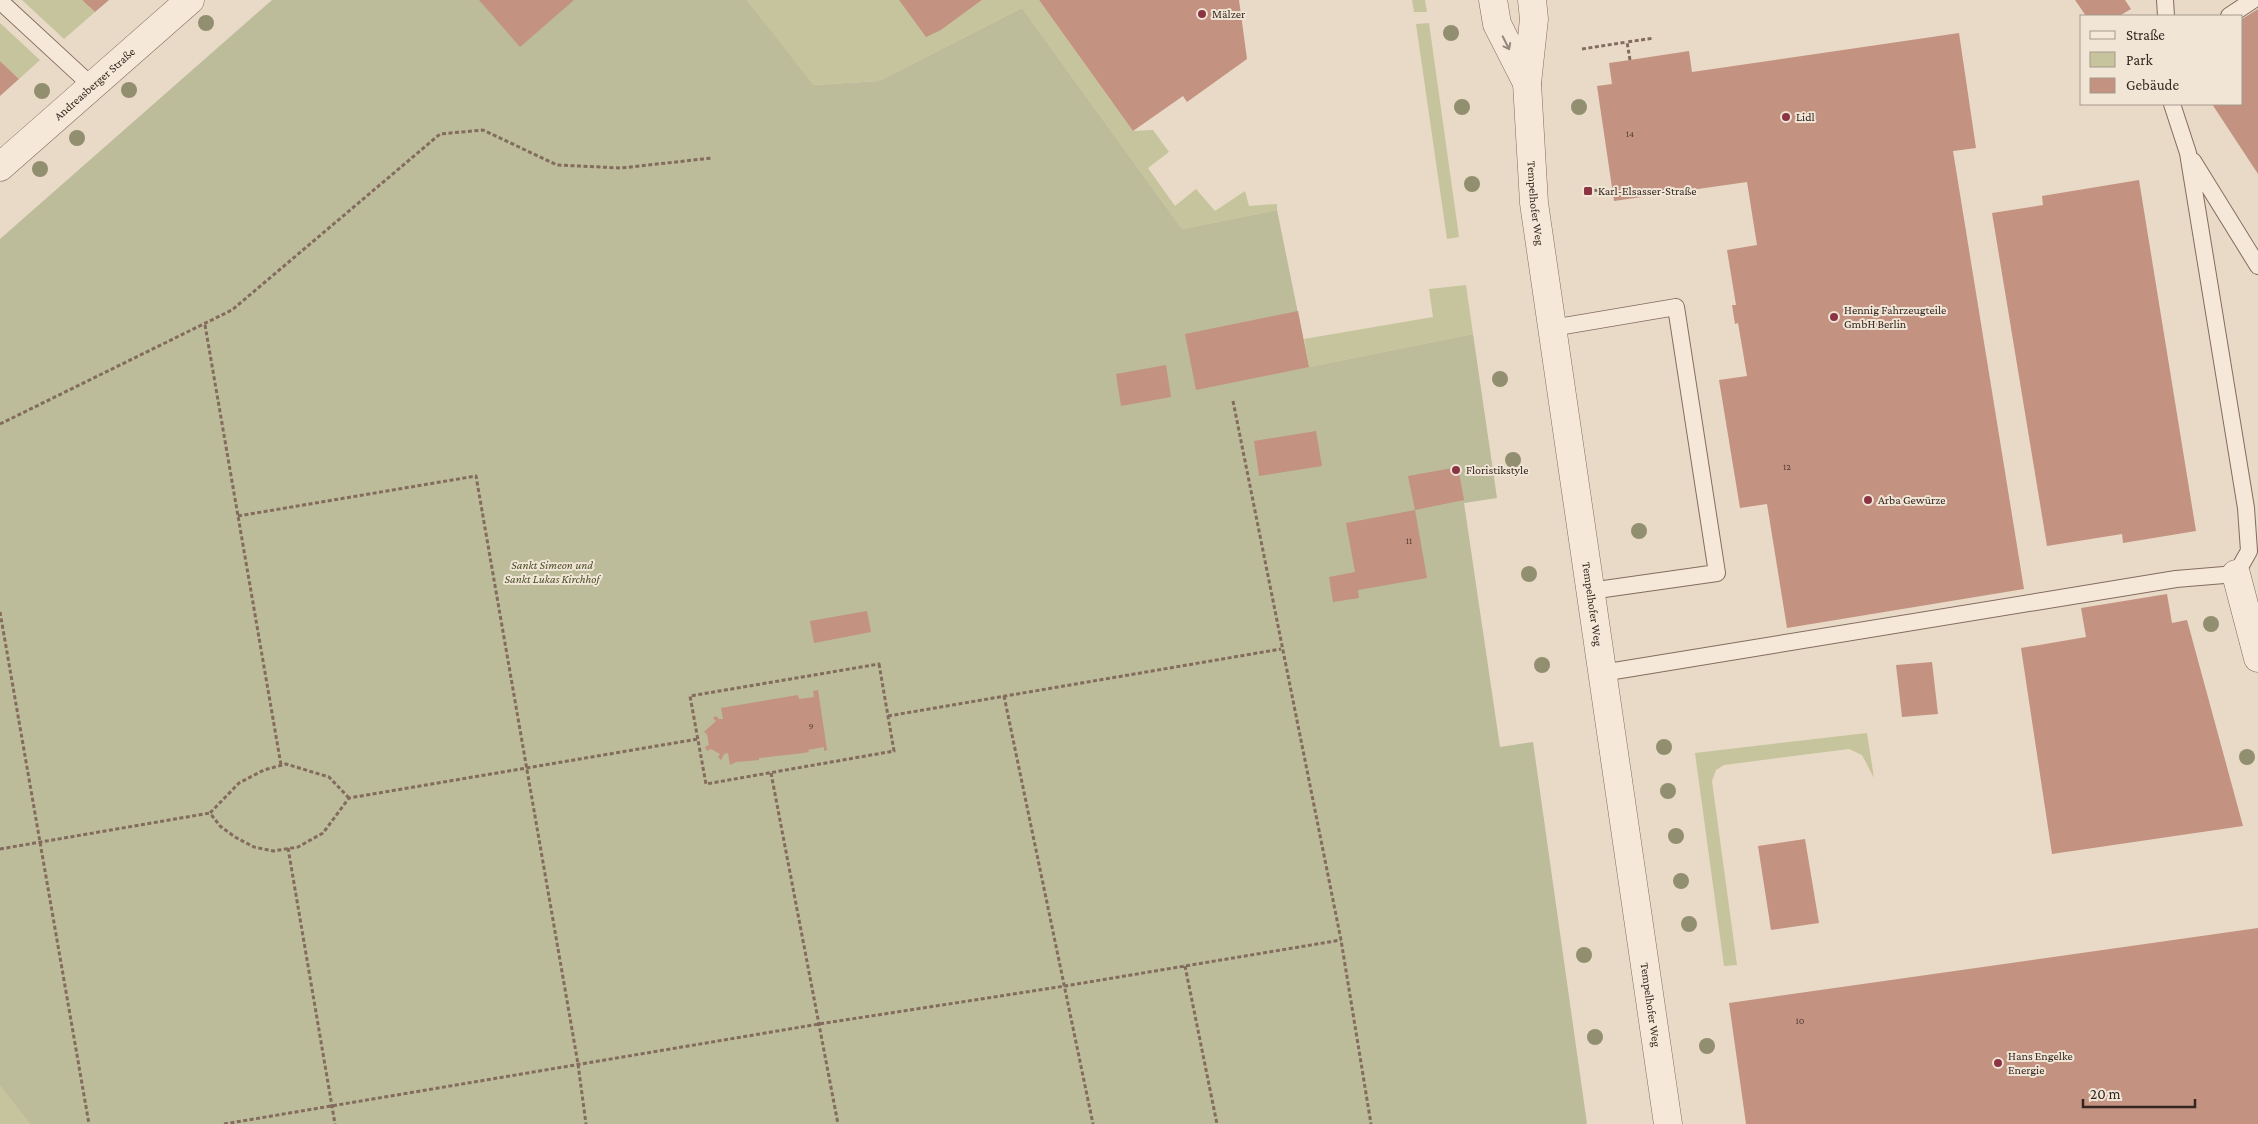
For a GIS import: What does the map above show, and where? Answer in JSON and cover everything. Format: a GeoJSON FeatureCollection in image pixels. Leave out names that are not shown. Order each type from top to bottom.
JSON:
{"type":"FeatureCollection","features":[{"type":"Feature","properties":{"kind":"street","name":"Andreasberger Straße"},"geometry":{"type":"LineString","coordinates":[[0,167],[190,0]]}},
{"type":"Feature","properties":{"kind":"street","name":"Tempelhofer Weg"},"geometry":{"type":"LineString","coordinates":[[1493,0],[1497,24],[1527,83]]}},
{"type":"Feature","properties":{"kind":"street","name":"Tempelhofer Weg"},"geometry":{"type":"LineString","coordinates":[[1532,0],[1534,19],[1527,83],[1531,174],[1668,1124]]}},
{"type":"Feature","properties":{"kind":"street"},"geometry":{"type":"LineString","coordinates":[[2236,574],[2258,658]]}},
{"type":"Feature","properties":{"kind":"lane"},"geometry":{"type":"LineString","coordinates":[[2165,0],[2166,15]]}},
{"type":"Feature","properties":{"kind":"lane"},"geometry":{"type":"LineString","coordinates":[[2230,15],[2253,0]]}},
{"type":"Feature","properties":{"kind":"lane"},"geometry":{"type":"LineString","coordinates":[[0,1],[92,86]]}},
{"type":"Feature","properties":{"kind":"lane"},"geometry":{"type":"LineString","coordinates":[[1602,673],[2176,579],[2236,574],[2249,550],[2246,508],[2188,154],[2172,105]]}},
{"type":"Feature","properties":{"kind":"lane"},"geometry":{"type":"LineString","coordinates":[[2188,154],[2258,266]]}},
{"type":"Feature","properties":{"kind":"lane"},"geometry":{"type":"LineString","coordinates":[[1552,328],[1676,307],[1717,573],[1590,591]]}},
{"type":"Feature","properties":{"kind":"path"},"geometry":{"type":"LineString","coordinates":[[1582,48],[1654,38]]}},
{"type":"Feature","properties":{"kind":"path"},"geometry":{"type":"LineString","coordinates":[[1627,42],[1630,60]]}},
{"type":"Feature","properties":{"kind":"path"},"geometry":{"type":"LineString","coordinates":[[0,424],[205,325],[232,310],[440,134],[483,130],[558,165],[621,168],[712,158]]}},
{"type":"Feature","properties":{"kind":"path"},"geometry":{"type":"LineString","coordinates":[[1588,191],[1599,190]]}},
{"type":"Feature","properties":{"kind":"path"},"geometry":{"type":"LineString","coordinates":[[205,325],[281,766]]}},
{"type":"Feature","properties":{"kind":"path"},"geometry":{"type":"LineString","coordinates":[[1233,401],[1281,649],[1341,940],[1371,1124]]}},
{"type":"Feature","properties":{"kind":"path"},"geometry":{"type":"LineString","coordinates":[[238,516],[476,476],[578,1064],[586,1124]]}},
{"type":"Feature","properties":{"kind":"path"},"geometry":{"type":"LineString","coordinates":[[0,612],[88,1124]]}},
{"type":"Feature","properties":{"kind":"path"},"geometry":{"type":"LineString","coordinates":[[888,716],[1281,649]]}},
{"type":"Feature","properties":{"kind":"path"},"geometry":{"type":"LineString","coordinates":[[879,664],[894,751],[706,784],[698,739],[690,696],[879,664]]}},
{"type":"Feature","properties":{"kind":"path"},"geometry":{"type":"LineString","coordinates":[[1004,696],[1093,1124]]}},
{"type":"Feature","properties":{"kind":"path"},"geometry":{"type":"LineString","coordinates":[[210,813],[220,826],[254,847],[273,852],[298,847],[322,833],[349,798],[698,739]]}},
{"type":"Feature","properties":{"kind":"path"},"geometry":{"type":"LineString","coordinates":[[0,849],[210,813],[239,783],[264,770],[286,764],[329,777],[349,798]]}},
{"type":"Feature","properties":{"kind":"path"},"geometry":{"type":"LineString","coordinates":[[771,773],[838,1124]]}},
{"type":"Feature","properties":{"kind":"path"},"geometry":{"type":"LineString","coordinates":[[288,848],[335,1124]]}},
{"type":"Feature","properties":{"kind":"path"},"geometry":{"type":"LineString","coordinates":[[224,1124],[819,1024],[1065,986],[1341,940]]}},
{"type":"Feature","properties":{"kind":"path"},"geometry":{"type":"LineString","coordinates":[[1185,966],[1216,1124]]}},
{"type":"Feature","properties":{"kind":"green space"},"geometry":{"type":"Polygon","coordinates":[[[22,0],[82,0],[95,12],[64,39],[22,0]]]}},
{"type":"Feature","properties":{"kind":"green space","name":"Sankt Simeon und Sankt Lukas Kirchhof"},"geometry":{"type":"Polygon","coordinates":[[[272,0],[747,0],[813,85],[879,81],[1022,8],[1182,229],[1277,210],[1309,367],[1473,334],[1497,498],[1464,503],[1500,747],[1533,742],[1587,1124],[30,1124],[0,1086],[0,239],[272,0]]]}},
{"type":"Feature","properties":{"kind":"green space"},"geometry":{"type":"Polygon","coordinates":[[[747,0],[900,0],[941,30],[982,0],[1039,0],[1133,131],[1153,130],[1169,152],[1148,168],[1175,206],[1196,189],[1215,211],[1245,191],[1249,206],[1277,204],[1277,210],[1182,229],[1022,8],[879,81],[812,85],[747,0]]]}},
{"type":"Feature","properties":{"kind":"green space"},"geometry":{"type":"Polygon","coordinates":[[[1412,0],[1425,0],[1427,12],[1414,12],[1412,0]]]}},
{"type":"Feature","properties":{"kind":"green space"},"geometry":{"type":"Polygon","coordinates":[[[0,23],[40,60],[19,79],[0,61],[0,23]]]}},
{"type":"Feature","properties":{"kind":"green space"},"geometry":{"type":"Polygon","coordinates":[[[1429,23],[1459,237],[1447,239],[1416,24],[1429,23]]]}},
{"type":"Feature","properties":{"kind":"green space"},"geometry":{"type":"Polygon","coordinates":[[[1466,285],[1473,334],[1309,367],[1304,339],[1433,317],[1429,289],[1466,285]]]}},
{"type":"Feature","properties":{"kind":"green space"},"geometry":{"type":"Polygon","coordinates":[[[1867,733],[1874,778],[1862,755],[1849,749],[1724,765],[1716,770],[1712,781],[1737,965],[1724,966],[1695,753],[1867,733]]]}},
{"type":"Feature","properties":{"kind":"green space"},"geometry":{"type":"Polygon","coordinates":[[[0,1086],[30,1124],[0,1124],[0,1086]]]}},
{"type":"Feature","properties":{"kind":"building"},"geometry":{"type":"Polygon","coordinates":[[[82,0],[109,0],[95,12],[82,0]]]}},
{"type":"Feature","properties":{"kind":"building"},"geometry":{"type":"Polygon","coordinates":[[[479,0],[574,0],[520,47],[479,0]]]}},
{"type":"Feature","properties":{"kind":"building"},"geometry":{"type":"Polygon","coordinates":[[[899,0],[982,0],[941,30],[926,37],[899,0]]]}},
{"type":"Feature","properties":{"kind":"building"},"geometry":{"type":"Polygon","coordinates":[[[1039,0],[1239,0],[1247,59],[1187,102],[1183,96],[1133,131],[1039,0]]]}},
{"type":"Feature","properties":{"kind":"building"},"geometry":{"type":"Polygon","coordinates":[[[2075,0],[2125,0],[2131,9],[2121,15],[2085,15],[2075,0]]]}},
{"type":"Feature","properties":{"kind":"building"},"geometry":{"type":"Polygon","coordinates":[[[2258,9],[2258,174],[2213,105],[2243,105],[2243,18],[2258,9]]]}},
{"type":"Feature","properties":{"kind":"building"},"geometry":{"type":"Polygon","coordinates":[[[1959,33],[1976,148],[1953,151],[2024,589],[1787,628],[1767,504],[1740,508],[1719,380],[1747,376],[1738,323],[1735,324],[1732,305],[1736,305],[1727,250],[1757,245],[1747,182],[1614,201],[1597,86],[1612,84],[1609,63],[1689,51],[1692,72],[1959,33]]]}},
{"type":"Feature","properties":{"kind":"building"},"geometry":{"type":"Polygon","coordinates":[[[0,61],[19,79],[0,96],[0,61]]]}},
{"type":"Feature","properties":{"kind":"building"},"geometry":{"type":"Polygon","coordinates":[[[2139,180],[2196,531],[2123,543],[2122,534],[2047,546],[1992,213],[2043,205],[2042,196],[2139,180]]]}},
{"type":"Feature","properties":{"kind":"building"},"geometry":{"type":"Polygon","coordinates":[[[1298,311],[1309,367],[1196,390],[1185,334],[1298,311]]]}},
{"type":"Feature","properties":{"kind":"building"},"geometry":{"type":"Polygon","coordinates":[[[1166,365],[1171,397],[1121,406],[1116,374],[1166,365]]]}},
{"type":"Feature","properties":{"kind":"building"},"geometry":{"type":"Polygon","coordinates":[[[1316,431],[1322,466],[1259,476],[1254,441],[1316,431]]]}},
{"type":"Feature","properties":{"kind":"building"},"geometry":{"type":"Polygon","coordinates":[[[1458,467],[1464,500],[1415,510],[1408,476],[1458,467]]]}},
{"type":"Feature","properties":{"kind":"building"},"geometry":{"type":"Polygon","coordinates":[[[1415,510],[1427,578],[1358,590],[1359,598],[1333,602],[1329,577],[1355,572],[1346,523],[1415,510]]]}},
{"type":"Feature","properties":{"kind":"building"},"geometry":{"type":"Polygon","coordinates":[[[2167,594],[2172,623],[2187,620],[2243,826],[2052,854],[2021,648],[2086,637],[2081,608],[2167,594]]]}},
{"type":"Feature","properties":{"kind":"building"},"geometry":{"type":"Polygon","coordinates":[[[867,611],[871,632],[814,643],[810,621],[867,611]]]}},
{"type":"Feature","properties":{"kind":"building"},"geometry":{"type":"Polygon","coordinates":[[[1932,662],[1938,714],[1902,717],[1896,665],[1932,662]]]}},
{"type":"Feature","properties":{"kind":"building"},"geometry":{"type":"Polygon","coordinates":[[[818,690],[827,750],[824,751],[824,747],[808,750],[809,752],[759,758],[759,760],[736,762],[730,765],[728,753],[724,754],[721,760],[718,757],[720,754],[711,749],[707,751],[705,747],[709,745],[707,734],[704,732],[716,721],[713,718],[716,716],[719,719],[723,719],[721,708],[798,695],[799,699],[814,697],[813,691],[818,690]]]}},
{"type":"Feature","properties":{"kind":"building"},"geometry":{"type":"Polygon","coordinates":[[[1805,839],[1819,923],[1771,930],[1758,846],[1805,839]]]}},
{"type":"Feature","properties":{"kind":"building","name":"Hans Engelke Energie"},"geometry":{"type":"Polygon","coordinates":[[[2258,928],[2258,1124],[1746,1124],[1729,1003],[2258,928]]]}},
{"type":"Feature","properties":{"kind":"place","name":"Mälzer"},"geometry":{"type":"Point","coordinates":[1202,14]}},
{"type":"Feature","properties":{"kind":"place","name":"Lidl"},"geometry":{"type":"Point","coordinates":[1786,117]}},
{"type":"Feature","properties":{"kind":"place","name":"Karl-Elsasser-Straße"},"geometry":{"type":"Point","coordinates":[1588,191]}},
{"type":"Feature","properties":{"kind":"place","name":"Hennig Fahrzeugteile GmbH Berlin"},"geometry":{"type":"Point","coordinates":[1834,317]}},
{"type":"Feature","properties":{"kind":"place","name":"Floristikstyle"},"geometry":{"type":"Point","coordinates":[1456,470]}},
{"type":"Feature","properties":{"kind":"place","name":"Arba Gewürze"},"geometry":{"type":"Point","coordinates":[1868,500]}},
{"type":"Feature","properties":{"kind":"place","name":"Hans Engelke Energie"},"geometry":{"type":"Point","coordinates":[1998,1063]}}]}
